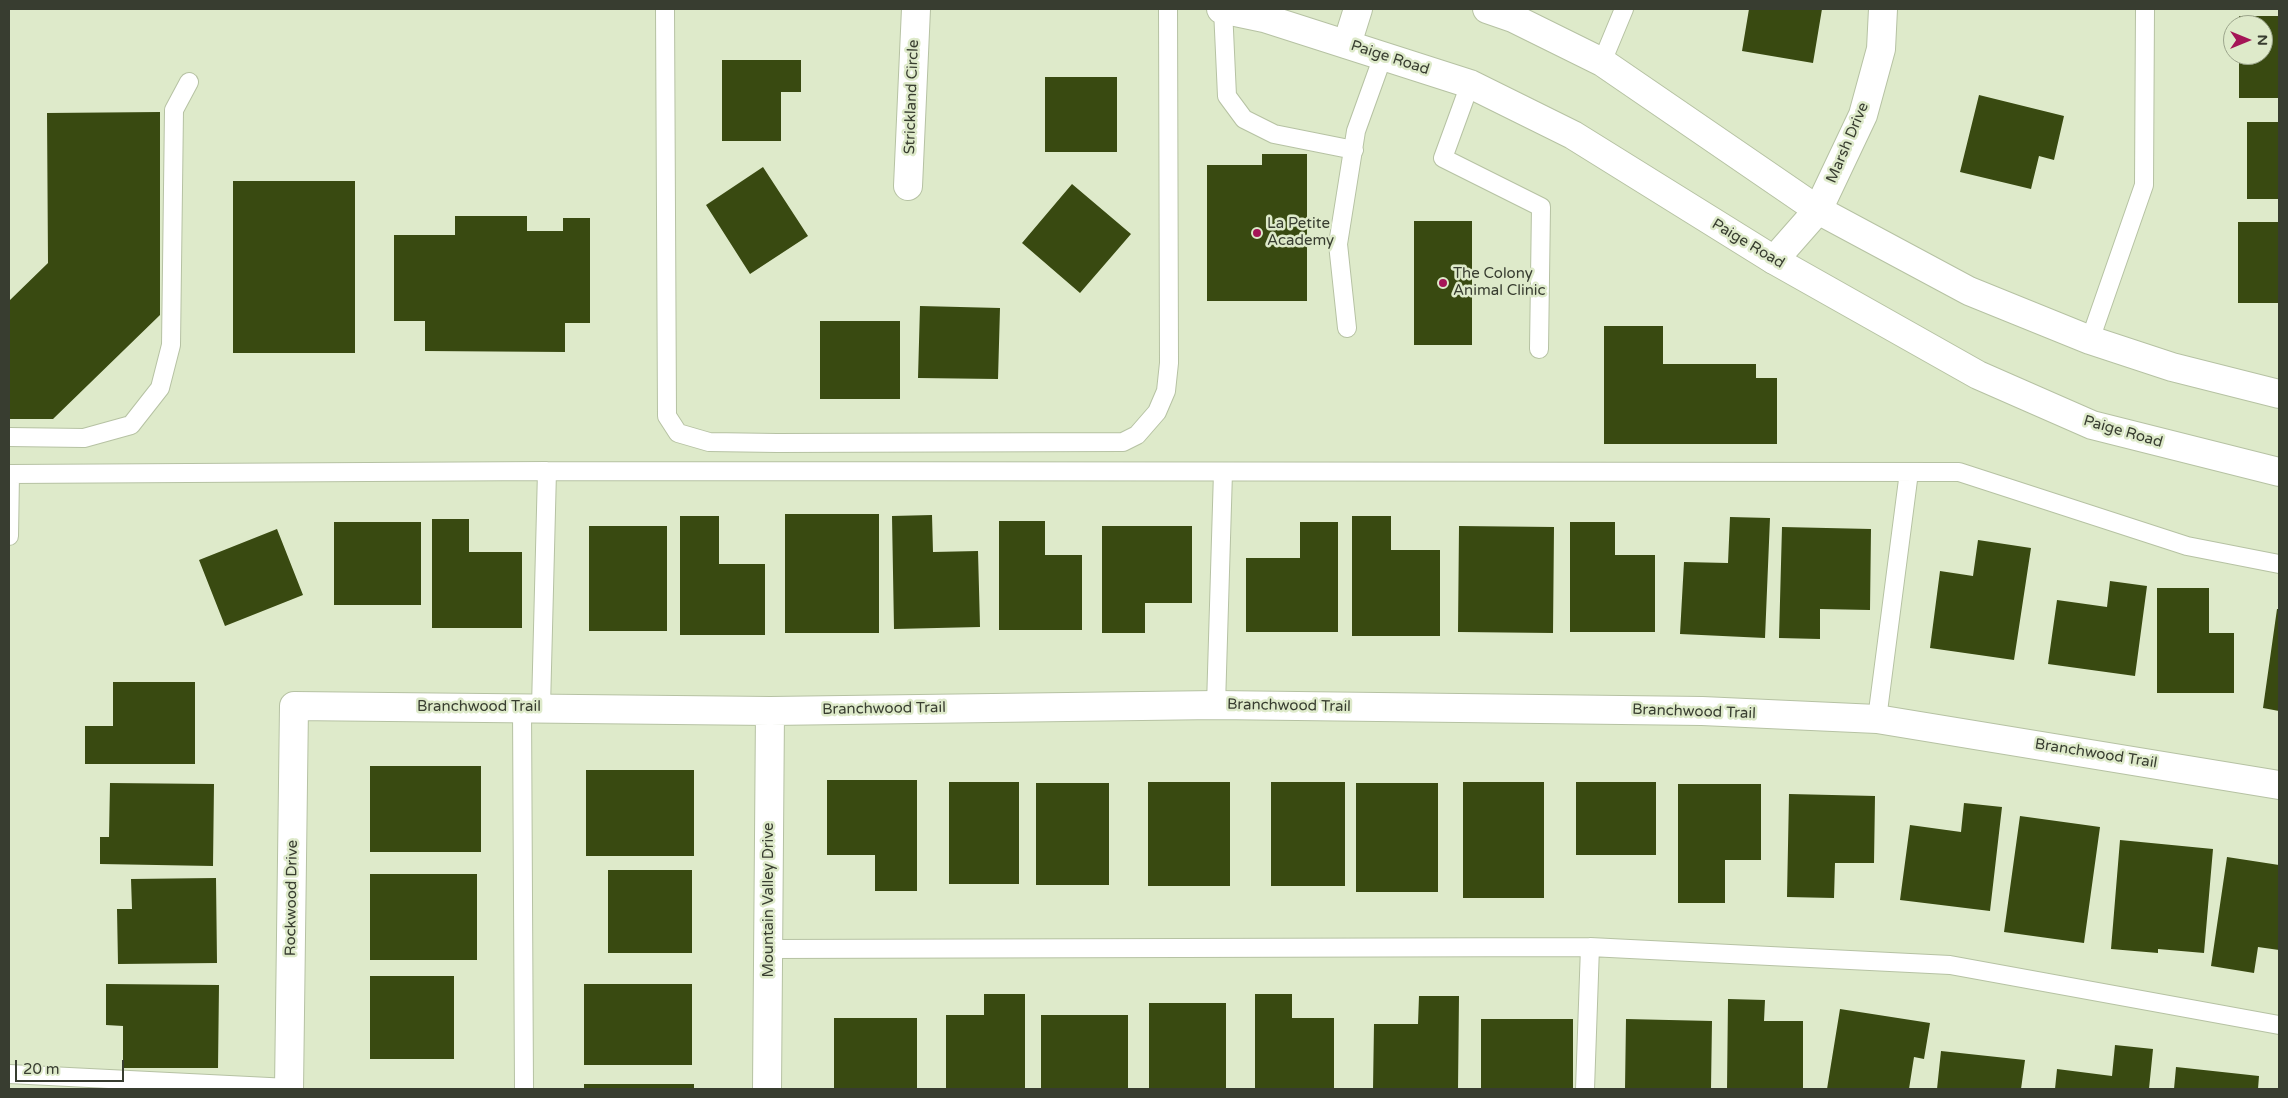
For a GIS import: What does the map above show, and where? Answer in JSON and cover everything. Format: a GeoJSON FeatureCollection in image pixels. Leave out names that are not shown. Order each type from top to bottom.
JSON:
{"type":"FeatureCollection","features":[{"type":"Feature","properties":{"kind":"street","name":"Strickland Circle"},"geometry":{"type":"LineString","coordinates":[[908,186],[916,9]]}},
{"type":"Feature","properties":{"kind":"street","name":"Paige Road"},"geometry":{"type":"LineString","coordinates":[[1222,9],[1264,18],[1470,84],[1572,135],[1774,260],[1978,374],[2092,425],[2279,472]]}},
{"type":"Feature","properties":{"kind":"street"},"geometry":{"type":"LineString","coordinates":[[1347,44],[1358,9]]}},
{"type":"Feature","properties":{"kind":"street"},"geometry":{"type":"LineString","coordinates":[[1487,9],[1513,18],[1602,62],[1818,210],[1968,291],[2090,340],[2172,367],[2279,394]]}},
{"type":"Feature","properties":{"kind":"street","name":"Marsh Drive"},"geometry":{"type":"LineString","coordinates":[[1774,260],[1818,210],[1863,115],[1881,49],[1883,9]]}},
{"type":"Feature","properties":{"kind":"street","name":"Branchwood Trail"},"geometry":{"type":"LineString","coordinates":[[294,706],[770,711],[1216,705],[1702,711],[1877,718],[2279,784]]}},
{"type":"Feature","properties":{"kind":"street","name":"Rockwood Drive"},"geometry":{"type":"LineString","coordinates":[[289,1088],[294,706]]}},
{"type":"Feature","properties":{"kind":"street","name":"Mountain Valley Drive"},"geometry":{"type":"LineString","coordinates":[[767,1089],[770,711]]}},
{"type":"Feature","properties":{"kind":"lane"},"geometry":{"type":"LineString","coordinates":[[665,9],[667,416],[678,433],[709,442],[777,443],[1123,442],[1137,435],[1157,412],[1166,391],[1169,363],[1168,9]]}},
{"type":"Feature","properties":{"kind":"lane"},"geometry":{"type":"LineString","coordinates":[[1222,9],[1227,96],[1244,119],[1274,134],[1354,150]]}},
{"type":"Feature","properties":{"kind":"lane"},"geometry":{"type":"LineString","coordinates":[[1602,62],[1624,9]]}},
{"type":"Feature","properties":{"kind":"lane"},"geometry":{"type":"LineString","coordinates":[[2090,340],[2144,185],[2145,9]]}},
{"type":"Feature","properties":{"kind":"lane"},"geometry":{"type":"LineString","coordinates":[[1347,328],[1338,244],[1356,131],[1383,56]]}},
{"type":"Feature","properties":{"kind":"lane"},"geometry":{"type":"LineString","coordinates":[[9,437],[84,438],[131,425],[160,388],[171,344],[174,110],[189,82]]}},
{"type":"Feature","properties":{"kind":"lane"},"geometry":{"type":"LineString","coordinates":[[1470,84],[1443,158],[1541,207],[1539,349]]}},
{"type":"Feature","properties":{"kind":"lane"},"geometry":{"type":"LineString","coordinates":[[524,1089],[531,708],[547,471]]}},
{"type":"Feature","properties":{"kind":"lane"},"geometry":{"type":"LineString","coordinates":[[9,536],[10,474],[547,471],[1960,472],[2187,546],[2279,564]]}},
{"type":"Feature","properties":{"kind":"lane"},"geometry":{"type":"LineString","coordinates":[[1216,705],[1222,472]]}},
{"type":"Feature","properties":{"kind":"lane"},"geometry":{"type":"LineString","coordinates":[[1877,718],[1909,472]]}},
{"type":"Feature","properties":{"kind":"lane"},"geometry":{"type":"LineString","coordinates":[[1585,1089],[1590,946]]}},
{"type":"Feature","properties":{"kind":"lane"},"geometry":{"type":"LineString","coordinates":[[768,949],[1590,946],[1950,965],[2279,1025]]}},
{"type":"Feature","properties":{"kind":"lane"},"geometry":{"type":"LineString","coordinates":[[9,1074],[289,1088]]}},
{"type":"Feature","properties":{"kind":"building"},"geometry":{"type":"Polygon","coordinates":[[[1749,9],[1822,9],[1813,63],[1742,51],[1749,9]]]}},
{"type":"Feature","properties":{"kind":"building"},"geometry":{"type":"Polygon","coordinates":[[[2273,16],[2279,16],[2279,98],[2239,98],[2239,65],[2273,65],[2273,16]]]}},
{"type":"Feature","properties":{"kind":"building"},"geometry":{"type":"Polygon","coordinates":[[[722,60],[801,60],[801,92],[781,92],[781,141],[722,141],[722,60]]]}},
{"type":"Feature","properties":{"kind":"building"},"geometry":{"type":"Polygon","coordinates":[[[1045,77],[1117,77],[1117,152],[1045,152],[1045,77]]]}},
{"type":"Feature","properties":{"kind":"building"},"geometry":{"type":"Polygon","coordinates":[[[1979,95],[2064,116],[2054,160],[2039,156],[2031,189],[1960,172],[1979,95]]]}},
{"type":"Feature","properties":{"kind":"building"},"geometry":{"type":"Polygon","coordinates":[[[160,112],[160,315],[53,419],[9,419],[9,301],[48,263],[47,113],[160,112]]]}},
{"type":"Feature","properties":{"kind":"building"},"geometry":{"type":"Polygon","coordinates":[[[2247,122],[2279,122],[2279,199],[2247,199],[2247,122]]]}},
{"type":"Feature","properties":{"kind":"building","name":"La Petite Academy"},"geometry":{"type":"Polygon","coordinates":[[[1262,154],[1307,154],[1307,301],[1207,301],[1207,165],[1262,165],[1262,154]]]}},
{"type":"Feature","properties":{"kind":"building"},"geometry":{"type":"Polygon","coordinates":[[[763,167],[808,236],[750,274],[706,205],[763,167]]]}},
{"type":"Feature","properties":{"kind":"building"},"geometry":{"type":"Polygon","coordinates":[[[233,181],[355,181],[355,353],[233,353],[233,181]]]}},
{"type":"Feature","properties":{"kind":"building"},"geometry":{"type":"Polygon","coordinates":[[[1072,184],[1131,234],[1080,293],[1022,243],[1072,184]]]}},
{"type":"Feature","properties":{"kind":"building"},"geometry":{"type":"Polygon","coordinates":[[[455,216],[527,216],[527,231],[563,231],[563,218],[590,218],[590,323],[565,323],[565,352],[425,351],[425,321],[394,321],[394,235],[455,235],[455,216]]]}},
{"type":"Feature","properties":{"kind":"building","name":"The Colony Animal Clinic"},"geometry":{"type":"Polygon","coordinates":[[[1414,221],[1472,221],[1472,345],[1414,345],[1414,221]]]}},
{"type":"Feature","properties":{"kind":"building"},"geometry":{"type":"Polygon","coordinates":[[[2238,222],[2279,222],[2279,303],[2238,303],[2238,222]]]}},
{"type":"Feature","properties":{"kind":"building"},"geometry":{"type":"Polygon","coordinates":[[[920,306],[1000,308],[998,379],[918,378],[920,306]]]}},
{"type":"Feature","properties":{"kind":"building"},"geometry":{"type":"Polygon","coordinates":[[[820,321],[900,321],[900,399],[820,399],[820,321]]]}},
{"type":"Feature","properties":{"kind":"building"},"geometry":{"type":"Polygon","coordinates":[[[1604,326],[1663,326],[1663,364],[1756,364],[1756,378],[1777,378],[1777,444],[1604,444],[1604,326]]]}},
{"type":"Feature","properties":{"kind":"building"},"geometry":{"type":"Polygon","coordinates":[[[785,514],[879,514],[879,633],[785,633],[785,514]]]}},
{"type":"Feature","properties":{"kind":"building"},"geometry":{"type":"Polygon","coordinates":[[[932,515],[933,552],[978,551],[980,627],[894,629],[892,516],[932,515]]]}},
{"type":"Feature","properties":{"kind":"building"},"geometry":{"type":"Polygon","coordinates":[[[680,516],[719,516],[719,564],[765,564],[765,635],[680,635],[680,516]]]}},
{"type":"Feature","properties":{"kind":"building"},"geometry":{"type":"Polygon","coordinates":[[[1352,516],[1391,516],[1391,550],[1440,550],[1440,636],[1352,636],[1352,516]]]}},
{"type":"Feature","properties":{"kind":"building"},"geometry":{"type":"Polygon","coordinates":[[[1730,517],[1770,518],[1765,638],[1680,634],[1684,562],[1728,563],[1730,517]]]}},
{"type":"Feature","properties":{"kind":"building"},"geometry":{"type":"Polygon","coordinates":[[[432,519],[469,519],[469,552],[522,552],[522,628],[432,628],[432,519]]]}},
{"type":"Feature","properties":{"kind":"building"},"geometry":{"type":"Polygon","coordinates":[[[999,521],[1045,521],[1045,555],[1082,555],[1082,630],[999,630],[999,521]]]}},
{"type":"Feature","properties":{"kind":"building"},"geometry":{"type":"Polygon","coordinates":[[[334,522],[421,522],[421,605],[334,605],[334,522]]]}},
{"type":"Feature","properties":{"kind":"building"},"geometry":{"type":"Polygon","coordinates":[[[1300,522],[1338,522],[1338,632],[1246,632],[1246,558],[1300,558],[1300,522]]]}},
{"type":"Feature","properties":{"kind":"building"},"geometry":{"type":"Polygon","coordinates":[[[1570,522],[1615,522],[1615,555],[1655,555],[1655,632],[1570,632],[1570,522]]]}},
{"type":"Feature","properties":{"kind":"building"},"geometry":{"type":"Polygon","coordinates":[[[589,526],[667,526],[667,631],[589,631],[589,526]]]}},
{"type":"Feature","properties":{"kind":"building"},"geometry":{"type":"Polygon","coordinates":[[[1102,526],[1192,526],[1192,603],[1145,603],[1145,633],[1102,633],[1102,526]]]}},
{"type":"Feature","properties":{"kind":"building"},"geometry":{"type":"Polygon","coordinates":[[[1459,526],[1554,527],[1553,633],[1458,632],[1459,526]]]}},
{"type":"Feature","properties":{"kind":"building"},"geometry":{"type":"Polygon","coordinates":[[[1782,527],[1871,529],[1870,610],[1820,609],[1820,639],[1779,638],[1782,527]]]}},
{"type":"Feature","properties":{"kind":"building"},"geometry":{"type":"Polygon","coordinates":[[[277,529],[303,595],[225,626],[199,560],[277,529]]]}},
{"type":"Feature","properties":{"kind":"building"},"geometry":{"type":"Polygon","coordinates":[[[1978,540],[2031,548],[2014,660],[1930,648],[1940,571],[1973,576],[1978,540]]]}},
{"type":"Feature","properties":{"kind":"building"},"geometry":{"type":"Polygon","coordinates":[[[2110,581],[2147,586],[2135,676],[2048,664],[2057,600],[2107,607],[2110,581]]]}},
{"type":"Feature","properties":{"kind":"building"},"geometry":{"type":"Polygon","coordinates":[[[2157,588],[2209,588],[2209,633],[2234,633],[2234,693],[2157,693],[2157,588]]]}},
{"type":"Feature","properties":{"kind":"building"},"geometry":{"type":"Polygon","coordinates":[[[2277,609],[2279,609],[2279,711],[2263,708],[2277,609]]]}},
{"type":"Feature","properties":{"kind":"building"},"geometry":{"type":"Polygon","coordinates":[[[113,682],[195,682],[195,764],[85,764],[85,726],[113,726],[113,682]]]}},
{"type":"Feature","properties":{"kind":"building"},"geometry":{"type":"Polygon","coordinates":[[[370,766],[481,766],[481,852],[370,852],[370,766]]]}},
{"type":"Feature","properties":{"kind":"building"},"geometry":{"type":"Polygon","coordinates":[[[586,770],[694,770],[694,856],[586,856],[586,770]]]}},
{"type":"Feature","properties":{"kind":"building"},"geometry":{"type":"Polygon","coordinates":[[[827,780],[917,780],[917,891],[875,891],[875,855],[827,855],[827,780]]]}},
{"type":"Feature","properties":{"kind":"building"},"geometry":{"type":"Polygon","coordinates":[[[949,782],[1019,782],[1019,884],[949,884],[949,782]]]}},
{"type":"Feature","properties":{"kind":"building"},"geometry":{"type":"Polygon","coordinates":[[[1148,782],[1230,782],[1230,886],[1148,886],[1148,782]]]}},
{"type":"Feature","properties":{"kind":"building"},"geometry":{"type":"Polygon","coordinates":[[[1271,782],[1345,782],[1345,886],[1271,886],[1271,782]]]}},
{"type":"Feature","properties":{"kind":"building"},"geometry":{"type":"Polygon","coordinates":[[[1463,782],[1544,782],[1544,898],[1463,898],[1463,782]]]}},
{"type":"Feature","properties":{"kind":"building"},"geometry":{"type":"Polygon","coordinates":[[[1576,782],[1656,782],[1656,855],[1576,855],[1576,782]]]}},
{"type":"Feature","properties":{"kind":"building"},"geometry":{"type":"Polygon","coordinates":[[[110,783],[214,784],[213,866],[100,864],[100,837],[109,837],[110,783]]]}},
{"type":"Feature","properties":{"kind":"building"},"geometry":{"type":"Polygon","coordinates":[[[1036,783],[1109,783],[1109,885],[1036,885],[1036,783]]]}},
{"type":"Feature","properties":{"kind":"building"},"geometry":{"type":"Polygon","coordinates":[[[1356,783],[1438,783],[1438,892],[1356,892],[1356,783]]]}},
{"type":"Feature","properties":{"kind":"building"},"geometry":{"type":"Polygon","coordinates":[[[1678,784],[1761,784],[1761,860],[1725,860],[1725,903],[1678,903],[1678,784]]]}},
{"type":"Feature","properties":{"kind":"building"},"geometry":{"type":"Polygon","coordinates":[[[1789,794],[1875,796],[1874,863],[1835,863],[1834,898],[1787,897],[1789,794]]]}},
{"type":"Feature","properties":{"kind":"building"},"geometry":{"type":"Polygon","coordinates":[[[1964,803],[2002,807],[1990,911],[1900,900],[1910,825],[1961,832],[1964,803]]]}},
{"type":"Feature","properties":{"kind":"building"},"geometry":{"type":"Polygon","coordinates":[[[2020,816],[2100,827],[2084,943],[2004,932],[2020,816]]]}},
{"type":"Feature","properties":{"kind":"building"},"geometry":{"type":"Polygon","coordinates":[[[2120,840],[2213,849],[2204,953],[2158,949],[2158,953],[2111,949],[2120,840]]]}},
{"type":"Feature","properties":{"kind":"building"},"geometry":{"type":"Polygon","coordinates":[[[2227,857],[2279,865],[2279,950],[2258,947],[2254,973],[2211,966],[2227,857]]]}},
{"type":"Feature","properties":{"kind":"building"},"geometry":{"type":"Polygon","coordinates":[[[608,870],[692,870],[692,953],[608,953],[608,870]]]}},
{"type":"Feature","properties":{"kind":"building"},"geometry":{"type":"Polygon","coordinates":[[[370,874],[477,874],[477,960],[370,960],[370,874]]]}},
{"type":"Feature","properties":{"kind":"building"},"geometry":{"type":"Polygon","coordinates":[[[216,878],[217,963],[118,964],[117,909],[132,909],[131,879],[216,878]]]}},
{"type":"Feature","properties":{"kind":"building"},"geometry":{"type":"Polygon","coordinates":[[[370,976],[454,976],[454,1059],[370,1059],[370,976]]]}},
{"type":"Feature","properties":{"kind":"building"},"geometry":{"type":"Polygon","coordinates":[[[106,984],[219,985],[218,1068],[123,1068],[123,1026],[106,1025],[106,984]]]}},
{"type":"Feature","properties":{"kind":"building"},"geometry":{"type":"Polygon","coordinates":[[[584,984],[692,984],[692,1065],[584,1065],[584,984]]]}},
{"type":"Feature","properties":{"kind":"building"},"geometry":{"type":"Polygon","coordinates":[[[984,994],[1025,994],[1025,1089],[946,1089],[946,1015],[984,1015],[984,994]]]}},
{"type":"Feature","properties":{"kind":"building"},"geometry":{"type":"Polygon","coordinates":[[[1255,994],[1292,994],[1292,1018],[1334,1018],[1334,1089],[1255,1089],[1255,994]]]}},
{"type":"Feature","properties":{"kind":"building"},"geometry":{"type":"Polygon","coordinates":[[[1419,996],[1459,996],[1458,1089],[1373,1089],[1374,1024],[1418,1024],[1419,996]]]}},
{"type":"Feature","properties":{"kind":"building"},"geometry":{"type":"Polygon","coordinates":[[[1728,999],[1765,1000],[1764,1021],[1803,1021],[1803,1089],[1727,1089],[1728,999]]]}},
{"type":"Feature","properties":{"kind":"building"},"geometry":{"type":"Polygon","coordinates":[[[1149,1003],[1226,1003],[1226,1089],[1149,1089],[1149,1003]]]}},
{"type":"Feature","properties":{"kind":"building"},"geometry":{"type":"Polygon","coordinates":[[[1840,1009],[1930,1023],[1924,1059],[1914,1057],[1909,1089],[1827,1089],[1840,1009]]]}},
{"type":"Feature","properties":{"kind":"building"},"geometry":{"type":"Polygon","coordinates":[[[1041,1015],[1128,1015],[1128,1089],[1041,1089],[1041,1015]]]}},
{"type":"Feature","properties":{"kind":"building"},"geometry":{"type":"Polygon","coordinates":[[[834,1018],[917,1018],[917,1089],[834,1089],[834,1018]]]}},
{"type":"Feature","properties":{"kind":"building"},"geometry":{"type":"Polygon","coordinates":[[[1481,1019],[1573,1019],[1573,1089],[1481,1089],[1481,1019]]]}},
{"type":"Feature","properties":{"kind":"building"},"geometry":{"type":"Polygon","coordinates":[[[1626,1019],[1712,1021],[1711,1089],[1625,1089],[1626,1019]]]}},
{"type":"Feature","properties":{"kind":"building"},"geometry":{"type":"Polygon","coordinates":[[[2115,1045],[2153,1049],[2149,1089],[2055,1089],[2057,1069],[2112,1076],[2115,1045]]]}},
{"type":"Feature","properties":{"kind":"building"},"geometry":{"type":"Polygon","coordinates":[[[1941,1051],[2025,1060],[2021,1089],[1937,1089],[1941,1051]]]}},
{"type":"Feature","properties":{"kind":"building"},"geometry":{"type":"Polygon","coordinates":[[[2176,1067],[2259,1076],[2258,1089],[2174,1089],[2176,1067]]]}},
{"type":"Feature","properties":{"kind":"building"},"geometry":{"type":"Polygon","coordinates":[[[584,1084],[694,1084],[694,1089],[584,1089],[584,1084]]]}},
{"type":"Feature","properties":{"kind":"place","name":"La Petite Academy"},"geometry":{"type":"Point","coordinates":[1257,233]}},
{"type":"Feature","properties":{"kind":"place","name":"The Colony Animal Clinic"},"geometry":{"type":"Point","coordinates":[1443,283]}}]}
